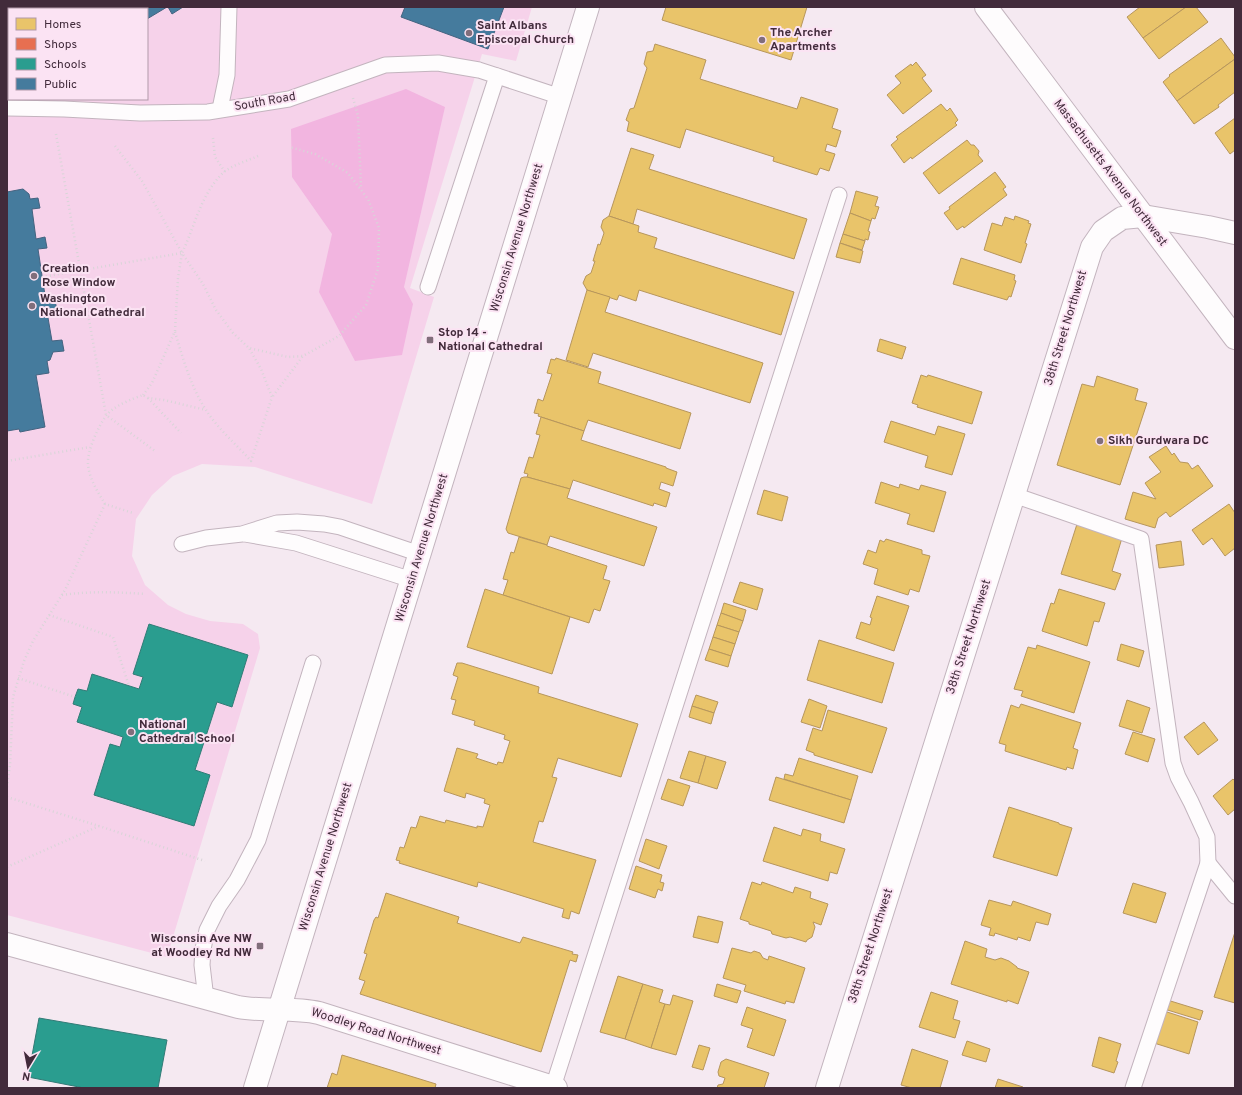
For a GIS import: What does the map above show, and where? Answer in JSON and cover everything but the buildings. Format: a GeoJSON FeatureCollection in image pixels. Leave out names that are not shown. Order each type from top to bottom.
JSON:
{"type":"FeatureCollection","features":[{"type":"Feature","properties":{"kind":"street","name":"Wisconsin Avenue Northwest"},"geometry":{"type":"LineString","coordinates":[[255,1088],[588,7]]}},
{"type":"Feature","properties":{"kind":"street","name":"Massachusetts Avenue Northwest"},"geometry":{"type":"LineString","coordinates":[[986,7],[1235,338]]}},
{"type":"Feature","properties":{"kind":"street","name":"38th Street Northwest"},"geometry":{"type":"LineString","coordinates":[[826,1088],[1092,246],[1103,231],[1122,218],[1143,216],[1208,227],[1235,234]]}},
{"type":"Feature","properties":{"kind":"street","name":"Woodley Road Northwest"},"geometry":{"type":"LineString","coordinates":[[7,944],[206,999],[254,1010],[307,1010],[318,1012],[555,1087]]}},
{"type":"Feature","properties":{"kind":"lane"},"geometry":{"type":"LineString","coordinates":[[220,109],[227,75],[229,7]]}},
{"type":"Feature","properties":{"kind":"lane","name":"South Road"},"geometry":{"type":"LineString","coordinates":[[7,108],[72,109],[140,113],[208,112],[289,99],[385,65],[438,63],[479,70],[561,97]]}},
{"type":"Feature","properties":{"kind":"lane"},"geometry":{"type":"LineString","coordinates":[[428,287],[497,76]]}},
{"type":"Feature","properties":{"kind":"lane"},"geometry":{"type":"LineString","coordinates":[[555,1087],[839,195]]}},
{"type":"Feature","properties":{"kind":"lane"},"geometry":{"type":"LineString","coordinates":[[1014,495],[1141,539],[1173,763],[1178,777],[1207,837],[1208,863],[1133,1088]]}},
{"type":"Feature","properties":{"kind":"lane"},"geometry":{"type":"LineString","coordinates":[[182,544],[206,538],[242,534],[277,523],[324,524],[340,527],[420,554]]}},
{"type":"Feature","properties":{"kind":"lane"},"geometry":{"type":"LineString","coordinates":[[242,534],[296,543],[412,580]]}},
{"type":"Feature","properties":{"kind":"lane"},"geometry":{"type":"LineString","coordinates":[[206,999],[202,965],[203,949],[207,930],[219,906],[237,880],[258,840],[313,663]]}},
{"type":"Feature","properties":{"kind":"lane"},"geometry":{"type":"LineString","coordinates":[[1208,863],[1235,896]]}},
{"type":"Feature","properties":{"kind":"path"},"geometry":{"type":"LineString","coordinates":[[348,78],[358,116],[361,189]]}},
{"type":"Feature","properties":{"kind":"path"},"geometry":{"type":"LineString","coordinates":[[56,134],[106,415],[155,451]]}},
{"type":"Feature","properties":{"kind":"path"},"geometry":{"type":"LineString","coordinates":[[213,138],[215,157],[225,172]]}},
{"type":"Feature","properties":{"kind":"path"},"geometry":{"type":"LineString","coordinates":[[115,146],[142,181],[216,310],[248,348],[261,369],[272,397]]}},
{"type":"Feature","properties":{"kind":"path"},"geometry":{"type":"LineString","coordinates":[[248,348],[288,358],[303,356],[339,336],[366,305],[378,269],[379,228],[368,199],[361,189],[348,173],[342,169],[315,154],[289,148]]}},
{"type":"Feature","properties":{"kind":"path"},"geometry":{"type":"LineString","coordinates":[[258,156],[225,172],[207,193],[203,201],[182,253],[178,278],[175,331],[185,365],[206,410],[251,460],[272,397],[303,356]]}},
{"type":"Feature","properties":{"kind":"path"},"geometry":{"type":"LineString","coordinates":[[42,277],[182,253]]}},
{"type":"Feature","properties":{"kind":"path"},"geometry":{"type":"LineString","coordinates":[[134,513],[105,504],[92,482],[88,465],[90,447],[106,415],[127,401],[143,395],[152,383],[175,331]]}},
{"type":"Feature","properties":{"kind":"path"},"geometry":{"type":"LineString","coordinates":[[143,395],[148,398],[181,433]]}},
{"type":"Feature","properties":{"kind":"path"},"geometry":{"type":"LineString","coordinates":[[148,398],[164,400],[206,410]]}},
{"type":"Feature","properties":{"kind":"path"},"geometry":{"type":"LineString","coordinates":[[7,461],[90,447]]}},
{"type":"Feature","properties":{"kind":"path"},"geometry":{"type":"LineString","coordinates":[[7,787],[10,765],[13,697],[18,678],[33,641],[62,595],[105,504]]}},
{"type":"Feature","properties":{"kind":"path"},"geometry":{"type":"LineString","coordinates":[[62,595],[86,592],[145,594]]}},
{"type":"Feature","properties":{"kind":"path"},"geometry":{"type":"LineString","coordinates":[[49,615],[113,637],[129,686]]}},
{"type":"Feature","properties":{"kind":"path"},"geometry":{"type":"LineString","coordinates":[[18,678],[75,697]]}},
{"type":"Feature","properties":{"kind":"path"},"geometry":{"type":"LineString","coordinates":[[7,797],[205,861]]}},
{"type":"Feature","properties":{"kind":"path"},"geometry":{"type":"LineString","coordinates":[[7,868],[99,826]]}},
{"type":"Feature","properties":{"kind":"shaded area"},"geometry":{"type":"Polygon","coordinates":[[[7,7],[532,7],[516,61],[482,54],[410,288],[434,297],[372,504],[255,467],[202,464],[173,476],[152,495],[136,519],[132,556],[145,585],[168,605],[186,614],[210,621],[243,624],[258,634],[260,648],[167,957],[7,915],[7,7]]]}},
{"type":"Feature","properties":{"kind":"shaded area"},"geometry":{"type":"Polygon","coordinates":[[[406,89],[445,107],[404,287],[413,304],[402,355],[355,361],[319,292],[332,234],[292,177],[291,129],[406,89]]]}},
{"type":"Feature","properties":{"kind":"place","name":"Saint Albans Episcopal Church"},"geometry":{"type":"Point","coordinates":[469,33]}},
{"type":"Feature","properties":{"kind":"place","name":"The Archer Apartments"},"geometry":{"type":"Point","coordinates":[762,40]}},
{"type":"Feature","properties":{"kind":"place","name":"Creation Rose Window"},"geometry":{"type":"Point","coordinates":[34,276]}},
{"type":"Feature","properties":{"kind":"place","name":"Washington National Cathedral"},"geometry":{"type":"Point","coordinates":[32,306]}},
{"type":"Feature","properties":{"kind":"place","name":"Stop 14 - National Cathedral"},"geometry":{"type":"Point","coordinates":[430,340]}},
{"type":"Feature","properties":{"kind":"place","name":"Sikh Gurdwara DC"},"geometry":{"type":"Point","coordinates":[1100,441]}},
{"type":"Feature","properties":{"kind":"place","name":"National Cathedral School"},"geometry":{"type":"Point","coordinates":[131,732]}},
{"type":"Feature","properties":{"kind":"place","name":"Wisconsin Ave NW at Woodley Rd NW"},"geometry":{"type":"Point","coordinates":[260,946]}}]}
